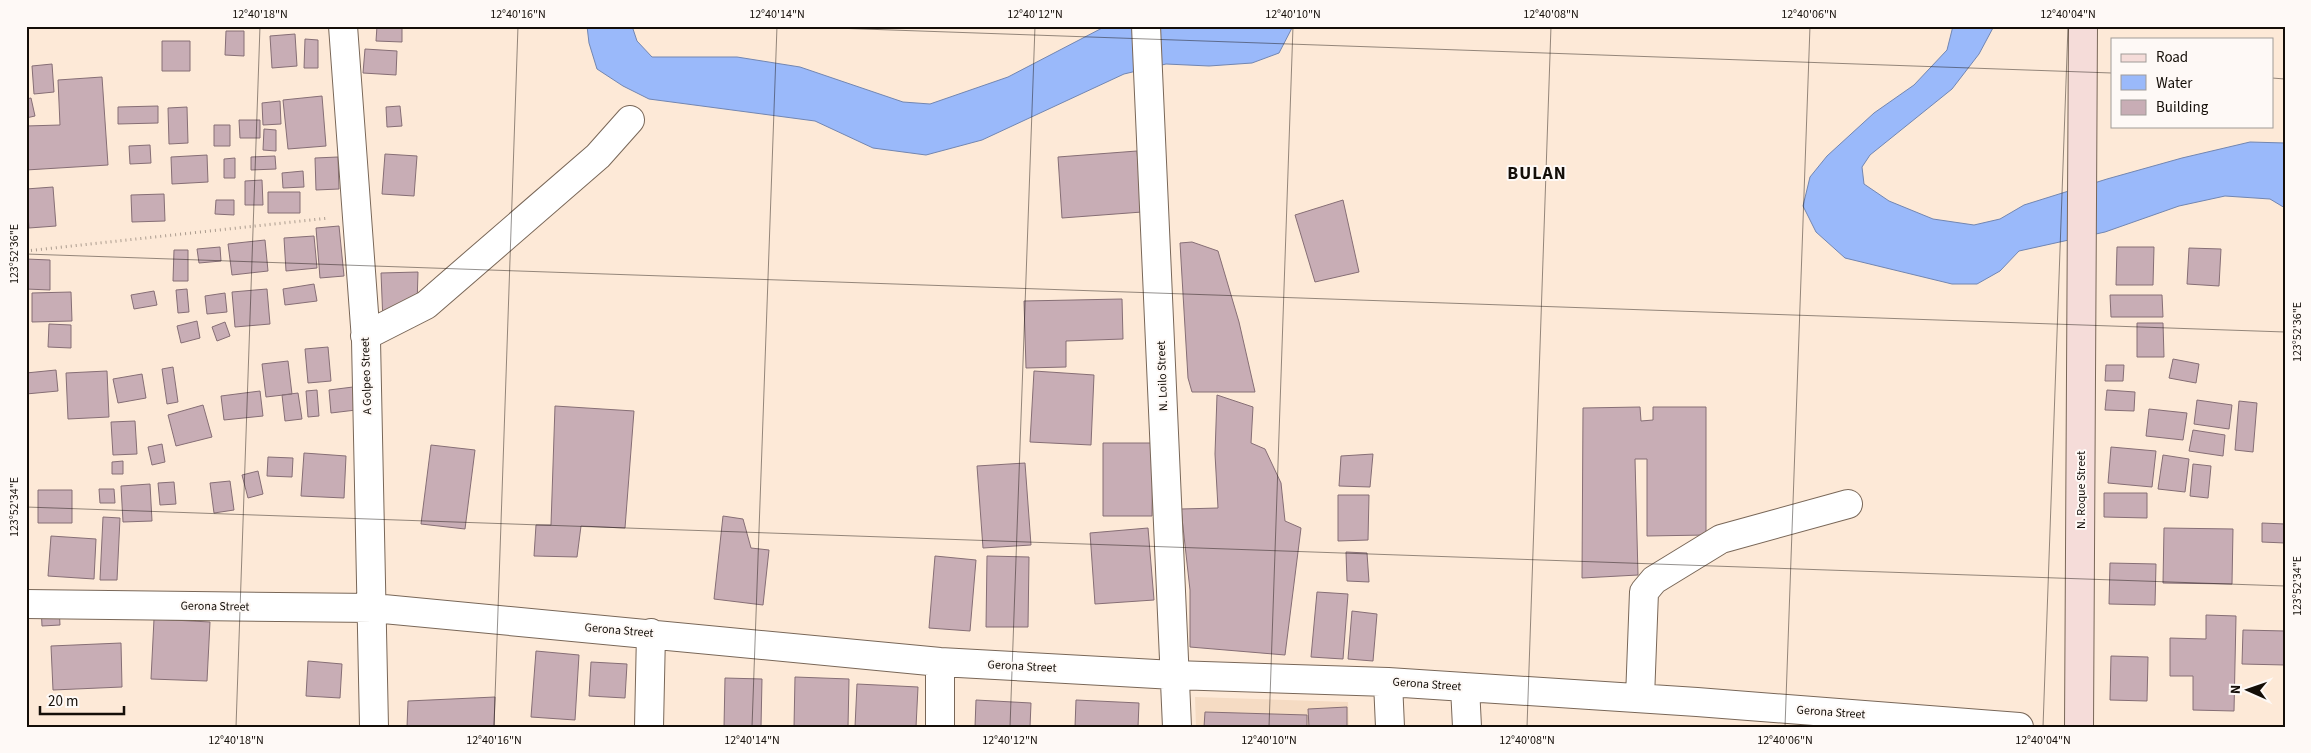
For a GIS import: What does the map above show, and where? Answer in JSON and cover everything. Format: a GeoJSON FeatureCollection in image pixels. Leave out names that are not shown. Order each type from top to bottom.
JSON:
{"type":"FeatureCollection","features":[{"type":"Feature","properties":{"kind":"street","name":"A Golpeo Street"},"geometry":{"type":"LineString","coordinates":[[343,26],[365,336],[374,727]]}},
{"type":"Feature","properties":{"kind":"street","name":"N. Loilo Street"},"geometry":{"type":"LineString","coordinates":[[1146,26],[1177,727]]}},
{"type":"Feature","properties":{"kind":"street","name":"N. Roque Street"},"geometry":{"type":"LineString","coordinates":[[2079,727],[2083,26]]}},
{"type":"Feature","properties":{"kind":"street"},"geometry":{"type":"LineString","coordinates":[[365,336],[426,305],[598,156],[630,120]]}},
{"type":"Feature","properties":{"kind":"street"},"geometry":{"type":"LineString","coordinates":[[1640,698],[1644,592],[1654,580],[1721,539],[1848,504]]}},
{"type":"Feature","properties":{"kind":"street","name":"Gerona Street"},"geometry":{"type":"LineString","coordinates":[[26,604],[372,608],[652,633],[940,662],[1174,675],[1388,682],[1640,698],[2019,727]]}},
{"type":"Feature","properties":{"kind":"street"},"geometry":{"type":"LineString","coordinates":[[649,727],[652,633]]}},
{"type":"Feature","properties":{"kind":"street"},"geometry":{"type":"LineString","coordinates":[[940,662],[940,727]]}},
{"type":"Feature","properties":{"kind":"street"},"geometry":{"type":"LineString","coordinates":[[1388,682],[1390,727]]}},
{"type":"Feature","properties":{"kind":"street"},"geometry":{"type":"LineString","coordinates":[[1465,687],[1467,727]]}},
{"type":"Feature","properties":{"kind":"path"},"geometry":{"type":"LineString","coordinates":[[26,251],[357,215]]}},
{"type":"Feature","properties":{"kind":"shaded area"},"geometry":{"type":"Polygon","coordinates":[[[1195,697],[1348,702],[1349,727],[1196,727],[1195,697]]]}},
{"type":"Feature","properties":{"kind":"water"},"geometry":{"type":"Polygon","coordinates":[[[587,26],[632,26],[637,41],[652,57],[737,57],[800,67],[903,102],[930,104],[1008,77],[1106,26],[1293,26],[1279,53],[1252,63],[1209,66],[1166,64],[1124,74],[982,140],[926,155],[873,148],[815,121],[649,99],[623,86],[597,69],[589,43],[587,26]]]}},
{"type":"Feature","properties":{"kind":"water"},"geometry":{"type":"Polygon","coordinates":[[[1953,26],[1994,26],[1979,54],[1952,89],[1870,155],[1862,167],[1864,184],[1889,201],[1933,219],[1974,225],[2000,219],[2024,205],[2107,179],[2182,158],[2250,142],[2285,143],[2285,208],[2270,199],[2225,196],[2179,206],[2105,232],[2019,251],[2000,271],[1977,284],[1952,284],[1845,258],[1816,232],[1803,206],[1810,177],[1827,156],[1874,113],[1914,85],[1947,50],[1953,26]]]}},
{"type":"Feature","properties":{"kind":"building"},"geometry":{"type":"Polygon","coordinates":[[[377,26],[402,26],[402,42],[376,41],[377,26]]]}},
{"type":"Feature","properties":{"kind":"building"},"geometry":{"type":"Polygon","coordinates":[[[226,31],[244,31],[244,56],[225,55],[226,31]]]}},
{"type":"Feature","properties":{"kind":"building"},"geometry":{"type":"Polygon","coordinates":[[[295,34],[297,66],[272,68],[270,36],[295,34]]]}},
{"type":"Feature","properties":{"kind":"building"},"geometry":{"type":"Polygon","coordinates":[[[305,39],[318,40],[318,68],[304,68],[305,39]]]}},
{"type":"Feature","properties":{"kind":"building"},"geometry":{"type":"Polygon","coordinates":[[[162,41],[190,41],[190,71],[162,71],[162,41]]]}},
{"type":"Feature","properties":{"kind":"building"},"geometry":{"type":"Polygon","coordinates":[[[365,49],[397,51],[396,75],[363,73],[365,49]]]}},
{"type":"Feature","properties":{"kind":"building"},"geometry":{"type":"Polygon","coordinates":[[[52,64],[54,92],[34,94],[32,66],[52,64]]]}},
{"type":"Feature","properties":{"kind":"building"},"geometry":{"type":"Polygon","coordinates":[[[102,77],[108,165],[26,170],[26,126],[60,125],[58,80],[102,77]]]}},
{"type":"Feature","properties":{"kind":"building"},"geometry":{"type":"Polygon","coordinates":[[[322,96],[326,146],[288,149],[283,100],[322,96]]]}},
{"type":"Feature","properties":{"kind":"building"},"geometry":{"type":"Polygon","coordinates":[[[31,98],[35,116],[26,118],[26,99],[31,98]]]}},
{"type":"Feature","properties":{"kind":"building"},"geometry":{"type":"Polygon","coordinates":[[[280,101],[281,124],[263,125],[262,103],[280,101]]]}},
{"type":"Feature","properties":{"kind":"building"},"geometry":{"type":"Polygon","coordinates":[[[158,106],[158,123],[118,124],[118,107],[158,106]]]}},
{"type":"Feature","properties":{"kind":"building"},"geometry":{"type":"Polygon","coordinates":[[[400,106],[402,126],[387,127],[386,107],[400,106]]]}},
{"type":"Feature","properties":{"kind":"building"},"geometry":{"type":"Polygon","coordinates":[[[187,107],[188,143],[169,144],[168,108],[187,107]]]}},
{"type":"Feature","properties":{"kind":"building"},"geometry":{"type":"Polygon","coordinates":[[[239,120],[260,120],[260,138],[240,138],[239,120]]]}},
{"type":"Feature","properties":{"kind":"building"},"geometry":{"type":"Polygon","coordinates":[[[214,125],[230,125],[230,146],[214,146],[214,125]]]}},
{"type":"Feature","properties":{"kind":"building"},"geometry":{"type":"Polygon","coordinates":[[[264,129],[276,130],[276,151],[263,150],[264,129]]]}},
{"type":"Feature","properties":{"kind":"building"},"geometry":{"type":"Polygon","coordinates":[[[150,145],[151,163],[130,164],[129,146],[150,145]]]}},
{"type":"Feature","properties":{"kind":"building"},"geometry":{"type":"Polygon","coordinates":[[[1137,151],[1142,212],[1062,218],[1058,157],[1137,151]]]}},
{"type":"Feature","properties":{"kind":"building"},"geometry":{"type":"Polygon","coordinates":[[[385,154],[417,156],[414,196],[382,194],[385,154]]]}},
{"type":"Feature","properties":{"kind":"building"},"geometry":{"type":"Polygon","coordinates":[[[207,155],[208,182],[172,184],[171,157],[207,155]]]}},
{"type":"Feature","properties":{"kind":"building"},"geometry":{"type":"Polygon","coordinates":[[[275,156],[276,169],[251,170],[251,157],[275,156]]]}},
{"type":"Feature","properties":{"kind":"building"},"geometry":{"type":"Polygon","coordinates":[[[338,157],[339,189],[316,190],[315,158],[338,157]]]}},
{"type":"Feature","properties":{"kind":"building"},"geometry":{"type":"Polygon","coordinates":[[[235,158],[235,178],[224,178],[224,159],[235,158]]]}},
{"type":"Feature","properties":{"kind":"building"},"geometry":{"type":"Polygon","coordinates":[[[303,171],[304,187],[283,188],[282,173],[303,171]]]}},
{"type":"Feature","properties":{"kind":"building"},"geometry":{"type":"Polygon","coordinates":[[[262,180],[263,205],[245,205],[245,181],[262,180]]]}},
{"type":"Feature","properties":{"kind":"building"},"geometry":{"type":"Polygon","coordinates":[[[53,187],[56,226],[29,228],[26,189],[53,187]]]}},
{"type":"Feature","properties":{"kind":"building"},"geometry":{"type":"Polygon","coordinates":[[[268,192],[300,192],[300,213],[268,213],[268,192]]]}},
{"type":"Feature","properties":{"kind":"building"},"geometry":{"type":"Polygon","coordinates":[[[164,194],[165,221],[132,222],[131,195],[164,194]]]}},
{"type":"Feature","properties":{"kind":"building"},"geometry":{"type":"Polygon","coordinates":[[[216,200],[234,200],[234,215],[215,214],[216,200]]]}},
{"type":"Feature","properties":{"kind":"building"},"geometry":{"type":"Polygon","coordinates":[[[1343,200],[1359,272],[1315,282],[1295,215],[1343,200]]]}},
{"type":"Feature","properties":{"kind":"building"},"geometry":{"type":"Polygon","coordinates":[[[339,226],[344,276],[320,278],[316,228],[339,226]]]}},
{"type":"Feature","properties":{"kind":"building"},"geometry":{"type":"Polygon","coordinates":[[[314,236],[317,268],[286,271],[284,238],[314,236]]]}},
{"type":"Feature","properties":{"kind":"building"},"geometry":{"type":"Polygon","coordinates":[[[265,240],[268,271],[232,275],[228,244],[265,240]]]}},
{"type":"Feature","properties":{"kind":"building"},"geometry":{"type":"Polygon","coordinates":[[[1192,242],[1218,251],[1239,322],[1255,392],[1192,392],[1188,378],[1180,243],[1192,242]]]}},
{"type":"Feature","properties":{"kind":"building"},"geometry":{"type":"Polygon","coordinates":[[[220,247],[221,261],[199,263],[197,249],[220,247]]]}},
{"type":"Feature","properties":{"kind":"building"},"geometry":{"type":"Polygon","coordinates":[[[2117,247],[2154,247],[2153,285],[2116,285],[2117,247]]]}},
{"type":"Feature","properties":{"kind":"building"},"geometry":{"type":"Polygon","coordinates":[[[2189,248],[2221,249],[2219,286],[2187,284],[2189,248]]]}},
{"type":"Feature","properties":{"kind":"building"},"geometry":{"type":"Polygon","coordinates":[[[174,250],[188,250],[188,281],[173,281],[174,250]]]}},
{"type":"Feature","properties":{"kind":"building"},"geometry":{"type":"Polygon","coordinates":[[[26,259],[50,260],[50,290],[26,289],[26,259]]]}},
{"type":"Feature","properties":{"kind":"building"},"geometry":{"type":"Polygon","coordinates":[[[418,272],[417,305],[383,322],[381,273],[418,272]]]}},
{"type":"Feature","properties":{"kind":"building"},"geometry":{"type":"Polygon","coordinates":[[[314,284],[317,301],[285,305],[283,289],[314,284]]]}},
{"type":"Feature","properties":{"kind":"building"},"geometry":{"type":"Polygon","coordinates":[[[187,289],[189,312],[178,313],[176,290],[187,289]]]}},
{"type":"Feature","properties":{"kind":"building"},"geometry":{"type":"Polygon","coordinates":[[[267,289],[270,324],[235,327],[232,292],[267,289]]]}},
{"type":"Feature","properties":{"kind":"building"},"geometry":{"type":"Polygon","coordinates":[[[154,291],[157,305],[134,309],[131,295],[154,291]]]}},
{"type":"Feature","properties":{"kind":"building"},"geometry":{"type":"Polygon","coordinates":[[[71,292],[72,321],[32,322],[32,293],[71,292]]]}},
{"type":"Feature","properties":{"kind":"building"},"geometry":{"type":"Polygon","coordinates":[[[225,293],[227,312],[207,314],[205,296],[225,293]]]}},
{"type":"Feature","properties":{"kind":"building"},"geometry":{"type":"Polygon","coordinates":[[[2110,295],[2162,295],[2163,317],[2111,317],[2110,295]]]}},
{"type":"Feature","properties":{"kind":"building"},"geometry":{"type":"Polygon","coordinates":[[[1122,299],[1123,339],[1066,341],[1066,367],[1026,368],[1024,301],[1122,299]]]}},
{"type":"Feature","properties":{"kind":"building"},"geometry":{"type":"Polygon","coordinates":[[[197,321],[200,338],[181,343],[177,326],[197,321]]]}},
{"type":"Feature","properties":{"kind":"building"},"geometry":{"type":"Polygon","coordinates":[[[225,322],[230,336],[217,341],[212,327],[225,322]]]}},
{"type":"Feature","properties":{"kind":"building"},"geometry":{"type":"Polygon","coordinates":[[[2137,323],[2163,323],[2164,357],[2137,357],[2137,323]]]}},
{"type":"Feature","properties":{"kind":"building"},"geometry":{"type":"Polygon","coordinates":[[[49,324],[71,325],[71,348],[48,347],[49,324]]]}},
{"type":"Feature","properties":{"kind":"building"},"geometry":{"type":"Polygon","coordinates":[[[328,347],[331,381],[308,383],[305,349],[328,347]]]}},
{"type":"Feature","properties":{"kind":"building"},"geometry":{"type":"Polygon","coordinates":[[[2173,359],[2199,364],[2196,383],[2169,378],[2173,359]]]}},
{"type":"Feature","properties":{"kind":"building"},"geometry":{"type":"Polygon","coordinates":[[[288,361],[292,394],[266,397],[262,364],[288,361]]]}},
{"type":"Feature","properties":{"kind":"building"},"geometry":{"type":"Polygon","coordinates":[[[2106,365],[2124,365],[2123,381],[2105,381],[2106,365]]]}},
{"type":"Feature","properties":{"kind":"building"},"geometry":{"type":"Polygon","coordinates":[[[173,367],[178,402],[167,404],[162,369],[173,367]]]}},
{"type":"Feature","properties":{"kind":"building"},"geometry":{"type":"Polygon","coordinates":[[[56,370],[58,391],[26,394],[26,373],[56,370]]]}},
{"type":"Feature","properties":{"kind":"building"},"geometry":{"type":"Polygon","coordinates":[[[107,371],[109,417],[68,419],[66,373],[107,371]]]}},
{"type":"Feature","properties":{"kind":"building"},"geometry":{"type":"Polygon","coordinates":[[[1034,371],[1094,375],[1091,445],[1030,442],[1034,371]]]}},
{"type":"Feature","properties":{"kind":"building"},"geometry":{"type":"Polygon","coordinates":[[[142,374],[146,398],[118,403],[113,379],[142,374]]]}},
{"type":"Feature","properties":{"kind":"building"},"geometry":{"type":"Polygon","coordinates":[[[353,387],[356,410],[331,413],[329,390],[353,387]]]}},
{"type":"Feature","properties":{"kind":"building"},"geometry":{"type":"Polygon","coordinates":[[[317,390],[319,416],[308,417],[306,391],[317,390]]]}},
{"type":"Feature","properties":{"kind":"building"},"geometry":{"type":"Polygon","coordinates":[[[2107,390],[2135,392],[2134,411],[2105,410],[2107,390]]]}},
{"type":"Feature","properties":{"kind":"building"},"geometry":{"type":"Polygon","coordinates":[[[260,391],[263,416],[224,420],[221,396],[260,391]]]}},
{"type":"Feature","properties":{"kind":"building"},"geometry":{"type":"Polygon","coordinates":[[[298,393],[302,419],[285,421],[282,395],[298,393]]]}},
{"type":"Feature","properties":{"kind":"building"},"geometry":{"type":"Polygon","coordinates":[[[1217,395],[1253,407],[1251,443],[1265,449],[1281,483],[1285,521],[1301,528],[1285,655],[1190,647],[1190,590],[1181,509],[1218,508],[1215,454],[1217,395]]]}},
{"type":"Feature","properties":{"kind":"building"},"geometry":{"type":"Polygon","coordinates":[[[2197,400],[2232,405],[2229,429],[2194,424],[2197,400]]]}},
{"type":"Feature","properties":{"kind":"building"},"geometry":{"type":"Polygon","coordinates":[[[2239,401],[2257,403],[2253,452],[2235,450],[2239,401]]]}},
{"type":"Feature","properties":{"kind":"building"},"geometry":{"type":"Polygon","coordinates":[[[203,405],[212,437],[176,446],[168,415],[203,405]]]}},
{"type":"Feature","properties":{"kind":"building"},"geometry":{"type":"Polygon","coordinates":[[[555,406],[634,411],[625,528],[581,526],[577,557],[534,556],[536,525],[551,525],[555,406]]]}},
{"type":"Feature","properties":{"kind":"building"},"geometry":{"type":"Polygon","coordinates":[[[1640,407],[1641,421],[1653,420],[1653,407],[1706,407],[1706,535],[1647,536],[1647,459],[1635,459],[1638,575],[1582,578],[1583,408],[1640,407]]]}},
{"type":"Feature","properties":{"kind":"building"},"geometry":{"type":"Polygon","coordinates":[[[2149,409],[2187,413],[2183,440],[2146,436],[2149,409]]]}},
{"type":"Feature","properties":{"kind":"building"},"geometry":{"type":"Polygon","coordinates":[[[135,421],[137,454],[113,455],[111,422],[135,421]]]}},
{"type":"Feature","properties":{"kind":"building"},"geometry":{"type":"Polygon","coordinates":[[[2193,430],[2225,435],[2223,456],[2189,451],[2193,430]]]}},
{"type":"Feature","properties":{"kind":"building"},"geometry":{"type":"Polygon","coordinates":[[[1103,443],[1153,443],[1152,516],[1103,516],[1103,443]]]}},
{"type":"Feature","properties":{"kind":"building"},"geometry":{"type":"Polygon","coordinates":[[[162,444],[165,462],[152,465],[148,447],[162,444]]]}},
{"type":"Feature","properties":{"kind":"building"},"geometry":{"type":"Polygon","coordinates":[[[431,445],[475,450],[465,529],[421,524],[431,445]]]}},
{"type":"Feature","properties":{"kind":"building"},"geometry":{"type":"Polygon","coordinates":[[[2111,447],[2156,451],[2152,487],[2108,483],[2111,447]]]}},
{"type":"Feature","properties":{"kind":"building"},"geometry":{"type":"Polygon","coordinates":[[[304,453],[346,456],[344,498],[301,496],[304,453]]]}},
{"type":"Feature","properties":{"kind":"building"},"geometry":{"type":"Polygon","coordinates":[[[1373,454],[1370,487],[1339,486],[1341,456],[1373,454]]]}},
{"type":"Feature","properties":{"kind":"building"},"geometry":{"type":"Polygon","coordinates":[[[2163,455],[2189,459],[2185,492],[2158,489],[2163,455]]]}},
{"type":"Feature","properties":{"kind":"building"},"geometry":{"type":"Polygon","coordinates":[[[268,457],[293,458],[292,477],[267,476],[268,457]]]}},
{"type":"Feature","properties":{"kind":"building"},"geometry":{"type":"Polygon","coordinates":[[[123,461],[123,474],[112,474],[112,462],[123,461]]]}},
{"type":"Feature","properties":{"kind":"building"},"geometry":{"type":"Polygon","coordinates":[[[1025,463],[1031,545],[983,548],[977,466],[1025,463]]]}},
{"type":"Feature","properties":{"kind":"building"},"geometry":{"type":"Polygon","coordinates":[[[2193,464],[2211,466],[2208,498],[2190,496],[2193,464]]]}},
{"type":"Feature","properties":{"kind":"building"},"geometry":{"type":"Polygon","coordinates":[[[258,471],[263,494],[248,498],[242,475],[258,471]]]}},
{"type":"Feature","properties":{"kind":"building"},"geometry":{"type":"Polygon","coordinates":[[[230,481],[234,510],[214,513],[210,483],[230,481]]]}},
{"type":"Feature","properties":{"kind":"building"},"geometry":{"type":"Polygon","coordinates":[[[174,482],[176,504],[160,505],[158,483],[174,482]]]}},
{"type":"Feature","properties":{"kind":"building"},"geometry":{"type":"Polygon","coordinates":[[[150,484],[152,521],[123,522],[121,486],[150,484]]]}},
{"type":"Feature","properties":{"kind":"building"},"geometry":{"type":"Polygon","coordinates":[[[99,489],[114,489],[115,503],[100,503],[99,489]]]}},
{"type":"Feature","properties":{"kind":"building"},"geometry":{"type":"Polygon","coordinates":[[[38,490],[72,490],[72,523],[38,523],[38,490]]]}},
{"type":"Feature","properties":{"kind":"building"},"geometry":{"type":"Polygon","coordinates":[[[2104,493],[2147,493],[2147,518],[2104,517],[2104,493]]]}},
{"type":"Feature","properties":{"kind":"building"},"geometry":{"type":"Polygon","coordinates":[[[1338,495],[1369,495],[1368,540],[1338,541],[1338,495]]]}},
{"type":"Feature","properties":{"kind":"building"},"geometry":{"type":"Polygon","coordinates":[[[723,516],[743,519],[751,548],[769,550],[763,605],[714,599],[723,516]]]}},
{"type":"Feature","properties":{"kind":"building"},"geometry":{"type":"Polygon","coordinates":[[[103,517],[120,518],[117,580],[100,580],[103,517]]]}},
{"type":"Feature","properties":{"kind":"building"},"geometry":{"type":"Polygon","coordinates":[[[2262,523],[2285,524],[2285,543],[2262,542],[2262,523]]]}},
{"type":"Feature","properties":{"kind":"building"},"geometry":{"type":"Polygon","coordinates":[[[1148,528],[1154,600],[1095,604],[1090,533],[1148,528]]]}},
{"type":"Feature","properties":{"kind":"building"},"geometry":{"type":"Polygon","coordinates":[[[2164,528],[2233,529],[2232,584],[2163,583],[2164,528]]]}},
{"type":"Feature","properties":{"kind":"building"},"geometry":{"type":"Polygon","coordinates":[[[51,536],[96,539],[94,579],[48,576],[51,536]]]}},
{"type":"Feature","properties":{"kind":"building"},"geometry":{"type":"Polygon","coordinates":[[[1346,552],[1367,553],[1369,582],[1347,581],[1346,552]]]}},
{"type":"Feature","properties":{"kind":"building"},"geometry":{"type":"Polygon","coordinates":[[[935,556],[976,560],[970,631],[929,628],[935,556]]]}},
{"type":"Feature","properties":{"kind":"building"},"geometry":{"type":"Polygon","coordinates":[[[987,556],[1029,557],[1028,627],[986,627],[987,556]]]}},
{"type":"Feature","properties":{"kind":"building"},"geometry":{"type":"Polygon","coordinates":[[[2110,563],[2156,564],[2155,605],[2109,604],[2110,563]]]}},
{"type":"Feature","properties":{"kind":"building"},"geometry":{"type":"Polygon","coordinates":[[[1317,592],[1348,594],[1343,659],[1311,657],[1317,592]]]}},
{"type":"Feature","properties":{"kind":"building"},"geometry":{"type":"Polygon","coordinates":[[[41,606],[59,606],[60,625],[42,626],[41,606]]]}},
{"type":"Feature","properties":{"kind":"building"},"geometry":{"type":"Polygon","coordinates":[[[1352,611],[1377,614],[1373,661],[1348,659],[1352,611]]]}},
{"type":"Feature","properties":{"kind":"building"},"geometry":{"type":"Polygon","coordinates":[[[2206,615],[2236,616],[2234,711],[2193,710],[2193,676],[2170,676],[2170,638],[2206,639],[2206,615]]]}},
{"type":"Feature","properties":{"kind":"building"},"geometry":{"type":"Polygon","coordinates":[[[154,619],[210,622],[207,681],[151,679],[154,619]]]}},
{"type":"Feature","properties":{"kind":"building"},"geometry":{"type":"Polygon","coordinates":[[[2243,630],[2285,631],[2285,665],[2242,664],[2243,630]]]}},
{"type":"Feature","properties":{"kind":"building"},"geometry":{"type":"Polygon","coordinates":[[[121,643],[122,687],[53,690],[51,646],[121,643]]]}},
{"type":"Feature","properties":{"kind":"building"},"geometry":{"type":"Polygon","coordinates":[[[536,651],[579,655],[575,720],[531,717],[536,651]]]}},
{"type":"Feature","properties":{"kind":"building"},"geometry":{"type":"Polygon","coordinates":[[[2111,656],[2148,657],[2147,701],[2110,700],[2111,656]]]}},
{"type":"Feature","properties":{"kind":"building"},"geometry":{"type":"Polygon","coordinates":[[[308,661],[342,664],[340,698],[306,696],[308,661]]]}},
{"type":"Feature","properties":{"kind":"building"},"geometry":{"type":"Polygon","coordinates":[[[591,662],[627,664],[625,698],[589,696],[591,662]]]}},
{"type":"Feature","properties":{"kind":"building"},"geometry":{"type":"Polygon","coordinates":[[[795,677],[849,679],[848,727],[794,727],[795,677]]]}},
{"type":"Feature","properties":{"kind":"building"},"geometry":{"type":"Polygon","coordinates":[[[725,678],[762,679],[761,727],[724,727],[725,678]]]}},
{"type":"Feature","properties":{"kind":"building"},"geometry":{"type":"Polygon","coordinates":[[[857,684],[918,687],[916,727],[855,727],[857,684]]]}},
{"type":"Feature","properties":{"kind":"building"},"geometry":{"type":"Polygon","coordinates":[[[495,697],[494,727],[407,727],[408,701],[495,697]]]}},
{"type":"Feature","properties":{"kind":"building"},"geometry":{"type":"Polygon","coordinates":[[[976,700],[1031,703],[1030,727],[975,727],[976,700]]]}},
{"type":"Feature","properties":{"kind":"building"},"geometry":{"type":"Polygon","coordinates":[[[1076,700],[1139,703],[1138,727],[1075,727],[1076,700]]]}},
{"type":"Feature","properties":{"kind":"building"},"geometry":{"type":"Polygon","coordinates":[[[1347,707],[1347,727],[1309,727],[1308,709],[1347,707]]]}},
{"type":"Feature","properties":{"kind":"building"},"geometry":{"type":"Polygon","coordinates":[[[1205,712],[1307,715],[1307,727],[1204,727],[1205,712]]]}},
{"type":"Feature","properties":{"kind":"district","name":"BULAN"},"geometry":{"type":"Point","coordinates":[1537,173]}}]}
